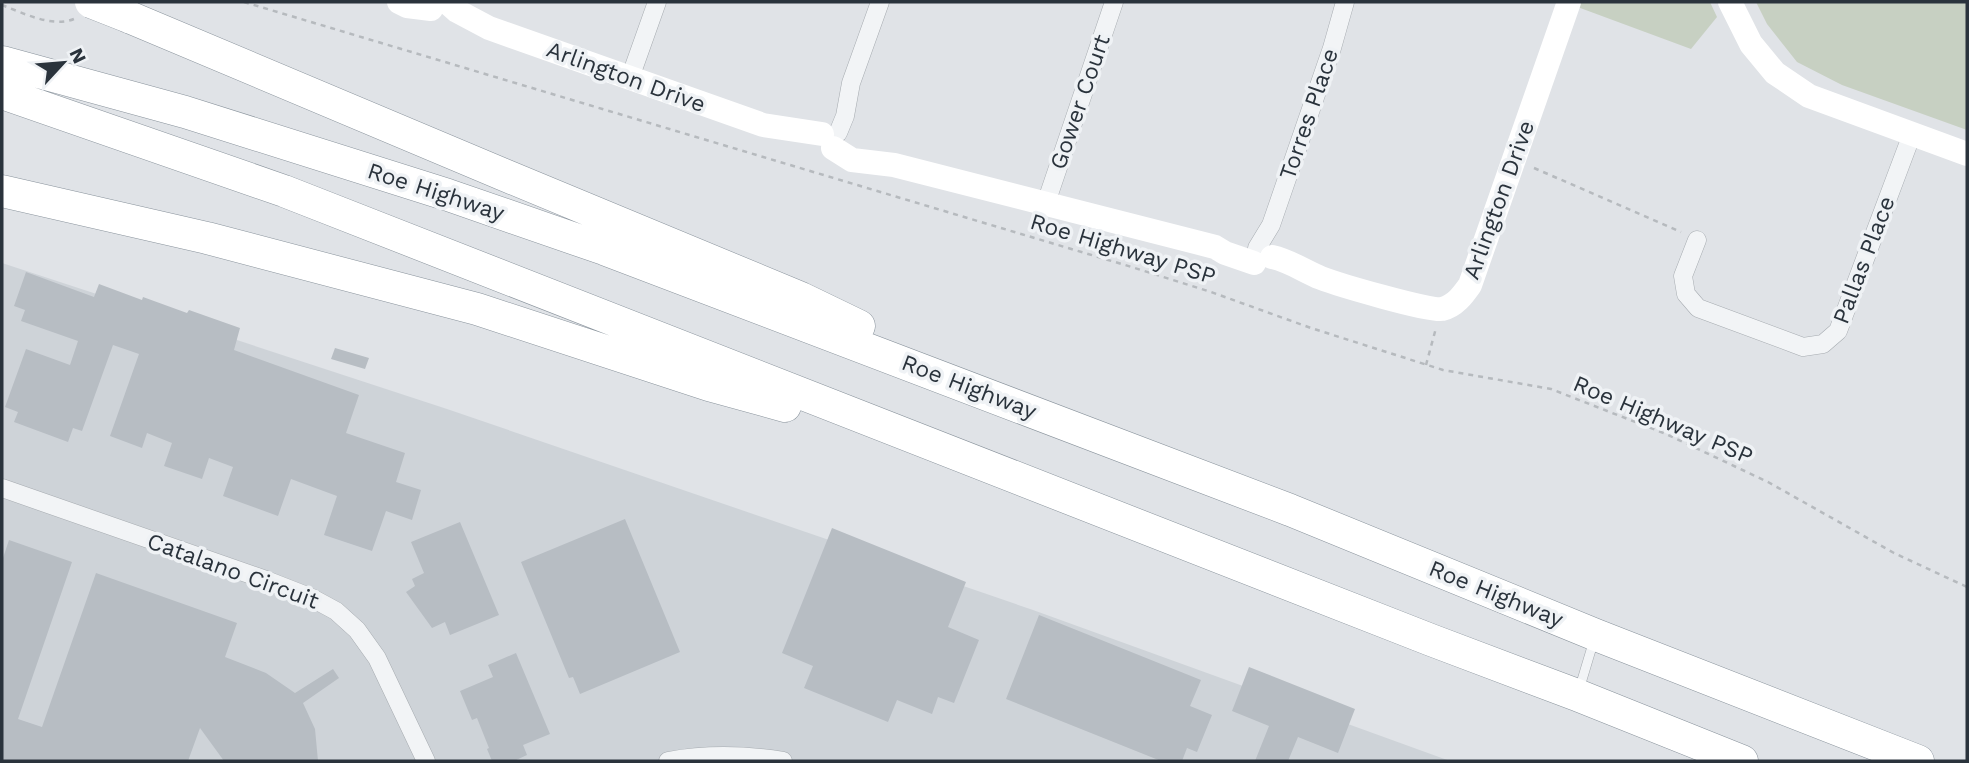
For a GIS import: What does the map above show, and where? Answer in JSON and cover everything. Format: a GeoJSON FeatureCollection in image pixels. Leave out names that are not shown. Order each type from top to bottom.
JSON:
{"type":"FeatureCollection","features":[{"type":"Feature","properties":{"kind":"highway"},"geometry":{"type":"LineString","coordinates":[[86,9],[129,17],[801,298],[1029,410]]}},
{"type":"Feature","properties":{"kind":"highway","name":"Roe Highway"},"geometry":{"type":"LineString","coordinates":[[2,62],[185,112],[448,195],[604,249],[1303,515],[1596,635],[1918,761]]}},
{"type":"Feature","properties":{"kind":"highway"},"geometry":{"type":"LineString","coordinates":[[2,93],[284,191],[1742,761]]}},
{"type":"Feature","properties":{"kind":"highway"},"geometry":{"type":"LineString","coordinates":[[2,191],[207,238],[477,309],[709,385],[952,452]]}},
{"type":"Feature","properties":{"kind":"street","name":"Arlington Drive"},"geometry":{"type":"LineString","coordinates":[[399,2],[407,6],[440,5],[489,28],[762,125],[785,138],[809,145],[831,138],[894,165],[1215,247],[1225,253],[1262,257],[1302,277],[1322,278],[1441,310],[1458,301],[1470,285],[1569,2]]}},
{"type":"Feature","properties":{"kind":"street"},"geometry":{"type":"LineString","coordinates":[[630,78],[657,2]]}},
{"type":"Feature","properties":{"kind":"street"},"geometry":{"type":"LineString","coordinates":[[831,138],[845,116],[851,83],[880,2]]}},
{"type":"Feature","properties":{"kind":"street","name":"Gower Court"},"geometry":{"type":"LineString","coordinates":[[1046,203],[1114,2]]}},
{"type":"Feature","properties":{"kind":"street","name":"Torres Place"},"geometry":{"type":"LineString","coordinates":[[1262,257],[1271,238],[1271,225],[1332,48],[1345,2]]}},
{"type":"Feature","properties":{"kind":"street"},"geometry":{"type":"LineString","coordinates":[[1730,2],[1751,44],[1775,73],[1809,96],[1967,154]]}},
{"type":"Feature","properties":{"kind":"street","name":"Pallas Place"},"geometry":{"type":"LineString","coordinates":[[1697,240],[1683,276],[1686,293],[1698,308],[1804,347],[1823,344],[1838,331],[1912,134]]}},
{"type":"Feature","properties":{"kind":"street","name":"Catalano Circuit"},"geometry":{"type":"LineString","coordinates":[[2,488],[266,580],[312,598],[336,611],[357,630],[377,658],[426,761]]}},
{"type":"Feature","properties":{"kind":"street"},"geometry":{"type":"LineString","coordinates":[[668,761],[686,758],[750,757],[783,761]]}},
{"type":"Feature","properties":{"kind":"lane"},"geometry":{"type":"LineString","coordinates":[[1577,695],[1596,635]]}},
{"type":"Feature","properties":{"kind":"path","name":"Roe Highway PSP"},"geometry":{"type":"LineString","coordinates":[[244,2],[1125,265],[1426,365],[1551,389],[1666,435],[1768,482],[1894,553],[1967,587]]}},
{"type":"Feature","properties":{"kind":"path"},"geometry":{"type":"LineString","coordinates":[[2,5],[46,20],[69,21],[86,9]]}},
{"type":"Feature","properties":{"kind":"path"},"geometry":{"type":"LineString","coordinates":[[1514,159],[1697,240]]}},
{"type":"Feature","properties":{"kind":"path"},"geometry":{"type":"LineString","coordinates":[[1426,365],[1441,310]]}},
{"type":"Feature","properties":{"kind":"shaded area"},"geometry":{"type":"Polygon","coordinates":[[[2,263],[447,409],[1033,610],[1450,761],[2,761],[2,263]]]}},
{"type":"Feature","properties":{"kind":"green space"},"geometry":{"type":"Polygon","coordinates":[[[1564,2],[1710,2],[1717,17],[1691,49],[1564,2]]]}},
{"type":"Feature","properties":{"kind":"green space"},"geometry":{"type":"Polygon","coordinates":[[[1756,2],[1967,2],[1967,130],[1842,85],[1797,62],[1767,24],[1756,2]]]}},
{"type":"Feature","properties":{"kind":"building"},"geometry":{"type":"Polygon","coordinates":[[[26,272],[94,297],[99,284],[142,300],[143,297],[187,313],[189,310],[240,328],[234,350],[359,395],[346,433],[405,453],[396,482],[421,490],[412,520],[386,511],[372,551],[324,535],[337,496],[291,479],[278,516],[223,496],[233,467],[209,458],[202,479],[164,466],[172,443],[147,433],[142,448],[110,436],[139,354],[113,345],[82,431],[73,428],[68,442],[14,422],[18,412],[5,407],[26,349],[70,365],[78,341],[21,321],[25,310],[14,306],[26,272]]]}},
{"type":"Feature","properties":{"kind":"building"},"geometry":{"type":"Polygon","coordinates":[[[335,348],[369,358],[365,369],[331,359],[335,348]]]}},
{"type":"Feature","properties":{"kind":"building"},"geometry":{"type":"Polygon","coordinates":[[[625,519],[680,652],[580,694],[573,677],[569,678],[521,562],[625,519]]]}},
{"type":"Feature","properties":{"kind":"building"},"geometry":{"type":"Polygon","coordinates":[[[460,522],[499,615],[450,635],[445,622],[432,628],[406,592],[415,586],[412,579],[424,573],[411,542],[460,522]]]}},
{"type":"Feature","properties":{"kind":"building"},"geometry":{"type":"Polygon","coordinates":[[[832,528],[966,582],[948,627],[979,640],[954,703],[938,697],[932,714],[897,700],[888,722],[804,688],[813,666],[782,653],[832,528]]]}},
{"type":"Feature","properties":{"kind":"building"},"geometry":{"type":"Polygon","coordinates":[[[9,540],[72,562],[18,719],[42,727],[96,573],[237,623],[225,657],[266,673],[295,693],[333,669],[339,678],[303,703],[315,729],[318,761],[224,761],[200,728],[188,761],[2,761],[2,561],[9,540]]]}},
{"type":"Feature","properties":{"kind":"building"},"geometry":{"type":"Polygon","coordinates":[[[1039,615],[1201,680],[1190,706],[1212,715],[1197,752],[1187,748],[1182,761],[1161,761],[1006,699],[1039,615]]]}},
{"type":"Feature","properties":{"kind":"building"},"geometry":{"type":"Polygon","coordinates":[[[516,653],[550,734],[523,745],[527,755],[514,761],[492,761],[477,718],[472,720],[460,691],[493,677],[488,665],[516,653]]]}},
{"type":"Feature","properties":{"kind":"building"},"geometry":{"type":"Polygon","coordinates":[[[1249,667],[1355,709],[1338,753],[1298,737],[1288,761],[1255,761],[1269,726],[1232,711],[1249,667]]]}}]}
